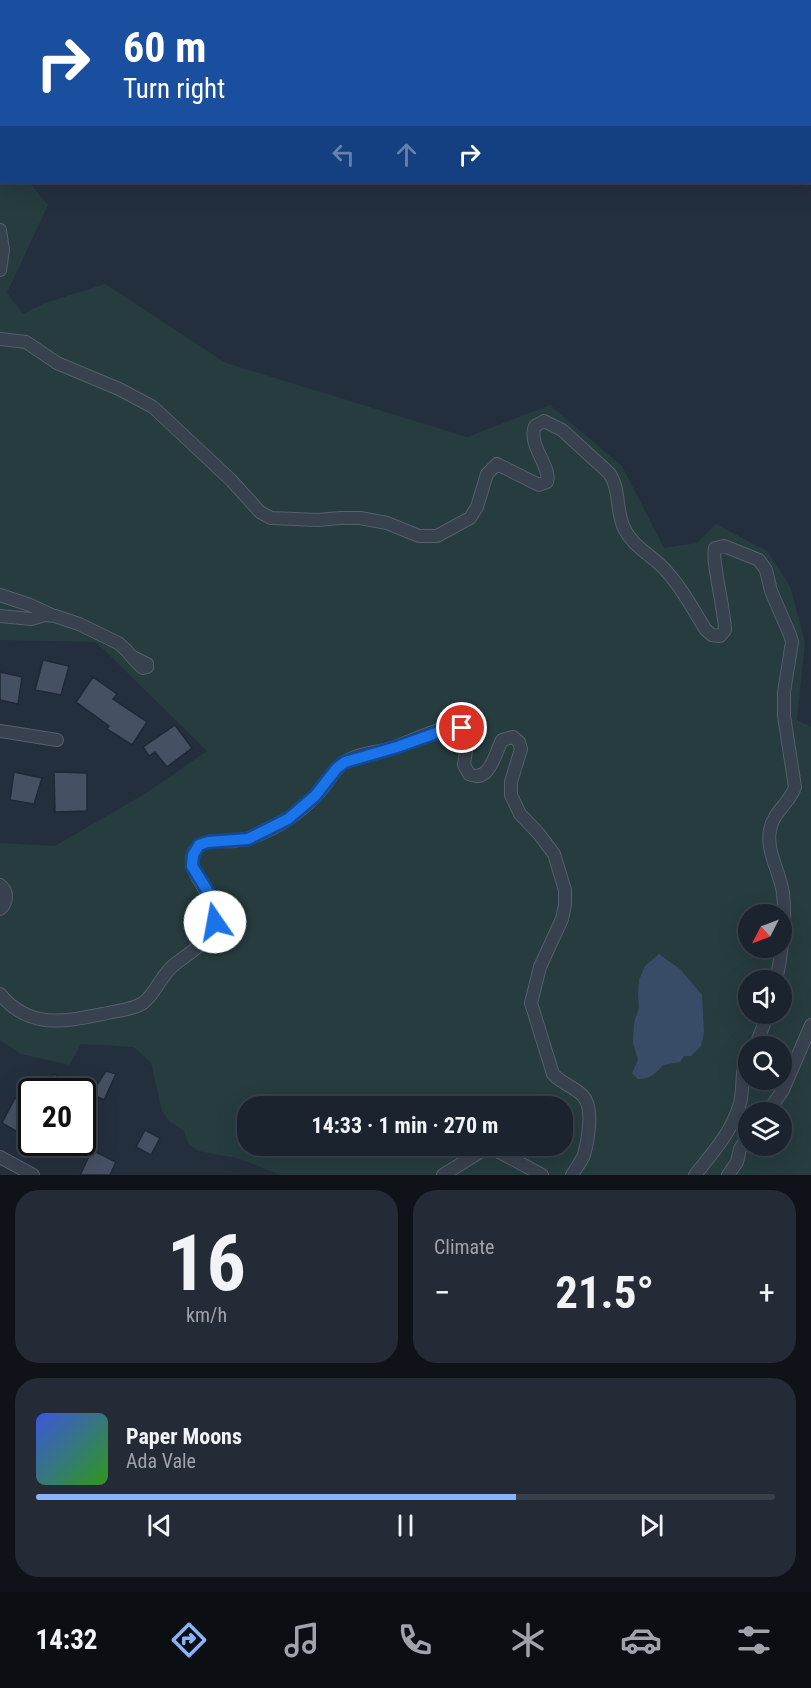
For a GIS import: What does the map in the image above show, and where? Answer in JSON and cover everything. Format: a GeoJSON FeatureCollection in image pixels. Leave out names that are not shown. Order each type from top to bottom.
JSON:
{"type":"FeatureCollection","features":[{"type":"Feature","properties":{"kind":"street"},"geometry":{"type":"LineString","coordinates":[[0,230],[3,250],[0,270]]}},
{"type":"Feature","properties":{"kind":"street"},"geometry":{"type":"LineString","coordinates":[[0,339],[26,342],[57,363],[119,389],[153,407],[231,480],[260,512],[271,518],[318,520],[360,518],[387,523],[419,536],[441,535],[470,518],[477,507],[487,474],[497,464],[539,485],[547,482],[548,475],[533,434],[535,426],[544,421],[562,430],[609,473],[614,482],[618,512],[626,532],[636,545],[667,572],[706,630],[712,635],[720,636],[725,630],[713,554],[715,548],[724,546],[759,560],[766,570],[771,591],[792,642],[784,692],[784,710],[795,786],[790,798],[777,813],[769,834],[783,895],[782,948],[778,970]]}},
{"type":"Feature","properties":{"kind":"street"},"geometry":{"type":"LineString","coordinates":[[0,595],[79,624],[113,640],[133,657]]}},
{"type":"Feature","properties":{"kind":"street"},"geometry":{"type":"LineString","coordinates":[[0,615],[31,619],[45,615],[55,616]]}},
{"type":"Feature","properties":{"kind":"street"},"geometry":{"type":"LineString","coordinates":[[0,994],[18,1011],[40,1020],[78,1019],[136,1007],[146,1000],[167,971],[207,938],[214,927],[213,900],[192,866],[193,855],[199,845],[208,842],[248,839],[288,819],[315,796],[337,768],[353,758],[397,747],[436,732],[457,727],[462,728],[468,735],[465,768],[469,774],[478,777],[489,769],[502,740],[513,738],[519,742],[521,749],[511,782],[511,795],[520,814],[554,854],[565,890],[562,919],[540,967],[531,1003],[553,1074],[558,1080],[584,1096],[589,1107],[586,1147],[572,1175]]}},
{"type":"Feature","properties":{"kind":"street"},"geometry":{"type":"LineString","coordinates":[[0,731],[57,740]]}},
{"type":"Feature","properties":{"kind":"street"},"geometry":{"type":"LineString","coordinates":[[0,885],[5,890],[6,896],[4,906],[0,909]]}},
{"type":"Feature","properties":{"kind":"street"},"geometry":{"type":"LineString","coordinates":[[775,1102],[783,1090],[811,1025]]}},
{"type":"Feature","properties":{"kind":"street"},"geometry":{"type":"LineString","coordinates":[[695,1175],[731,1127],[741,1100],[741,1090]]}},
{"type":"Feature","properties":{"kind":"street"},"geometry":{"type":"LineString","coordinates":[[443,1175],[480,1152],[494,1149],[542,1175]]}},
{"type":"Feature","properties":{"kind":"street"},"geometry":{"type":"LineString","coordinates":[[728,1175],[738,1156]]}},
{"type":"Feature","properties":{"kind":"street"},"geometry":{"type":"LineString","coordinates":[[0,1157],[33,1175]]}},
{"type":"Feature","properties":{"kind":"green space"},"geometry":{"type":"Polygon","coordinates":[[[0,183],[30,183],[48,205],[7,293],[23,314],[45,303],[105,284],[226,363],[467,437],[550,405],[622,466],[664,548],[697,543],[716,524],[767,551],[790,586],[805,642],[797,720],[811,727],[811,1175],[281,1175],[237,1158],[198,1151],[188,1143],[184,1131],[170,1122],[162,1111],[151,1063],[134,1047],[81,1044],[69,1065],[21,1054],[0,1040],[0,843],[55,846],[146,793],[207,751],[96,642],[0,640],[0,183]]]}},
{"type":"Feature","properties":{"kind":"water"},"geometry":{"type":"Polygon","coordinates":[[[659,954],[680,969],[702,995],[704,1033],[701,1046],[691,1056],[684,1056],[680,1062],[663,1065],[652,1075],[638,1079],[632,1073],[638,1060],[633,1043],[634,1022],[639,1008],[639,980],[645,966],[659,954]]]}},
{"type":"Feature","properties":{"kind":"building"},"geometry":{"type":"Polygon","coordinates":[[[43,660],[69,666],[61,695],[35,690],[43,660]]]}},
{"type":"Feature","properties":{"kind":"building"},"geometry":{"type":"Polygon","coordinates":[[[0,672],[22,677],[18,704],[0,700],[0,672]]]}},
{"type":"Feature","properties":{"kind":"building"},"geometry":{"type":"Polygon","coordinates":[[[93,677],[117,694],[113,699],[147,722],[132,745],[107,729],[109,726],[76,702],[93,677]]]}},
{"type":"Feature","properties":{"kind":"building"},"geometry":{"type":"Polygon","coordinates":[[[175,725],[192,748],[167,767],[155,752],[149,756],[143,747],[175,725]]]}},
{"type":"Feature","properties":{"kind":"building"},"geometry":{"type":"Polygon","coordinates":[[[14,772],[42,778],[34,804],[10,800],[14,772]]]}},
{"type":"Feature","properties":{"kind":"building"},"geometry":{"type":"Polygon","coordinates":[[[54,772],[87,773],[87,811],[55,812],[54,772]]]}},
{"type":"Feature","properties":{"kind":"building"},"geometry":{"type":"Polygon","coordinates":[[[106,1071],[116,1074],[104,1100],[96,1096],[96,1086],[106,1071]]]}},
{"type":"Feature","properties":{"kind":"building"},"geometry":{"type":"Polygon","coordinates":[[[15,1098],[18,1100],[18,1132],[2,1123],[15,1098]]]}},
{"type":"Feature","properties":{"kind":"building"},"geometry":{"type":"Polygon","coordinates":[[[145,1130],[160,1138],[151,1155],[136,1147],[145,1130]]]}},
{"type":"Feature","properties":{"kind":"building"},"geometry":{"type":"Polygon","coordinates":[[[96,1152],[116,1162],[110,1175],[80,1175],[89,1156],[96,1156],[96,1152]]]}},
{"type":"Feature","properties":{"kind":"route"},"geometry":{"type":"LineString","coordinates":[[215,922],[213,900],[192,866],[192,858],[199,845],[208,842],[248,839],[271,829],[303,808],[323,789],[337,768],[353,758],[397,747],[450,728],[462,728]]}}]}
